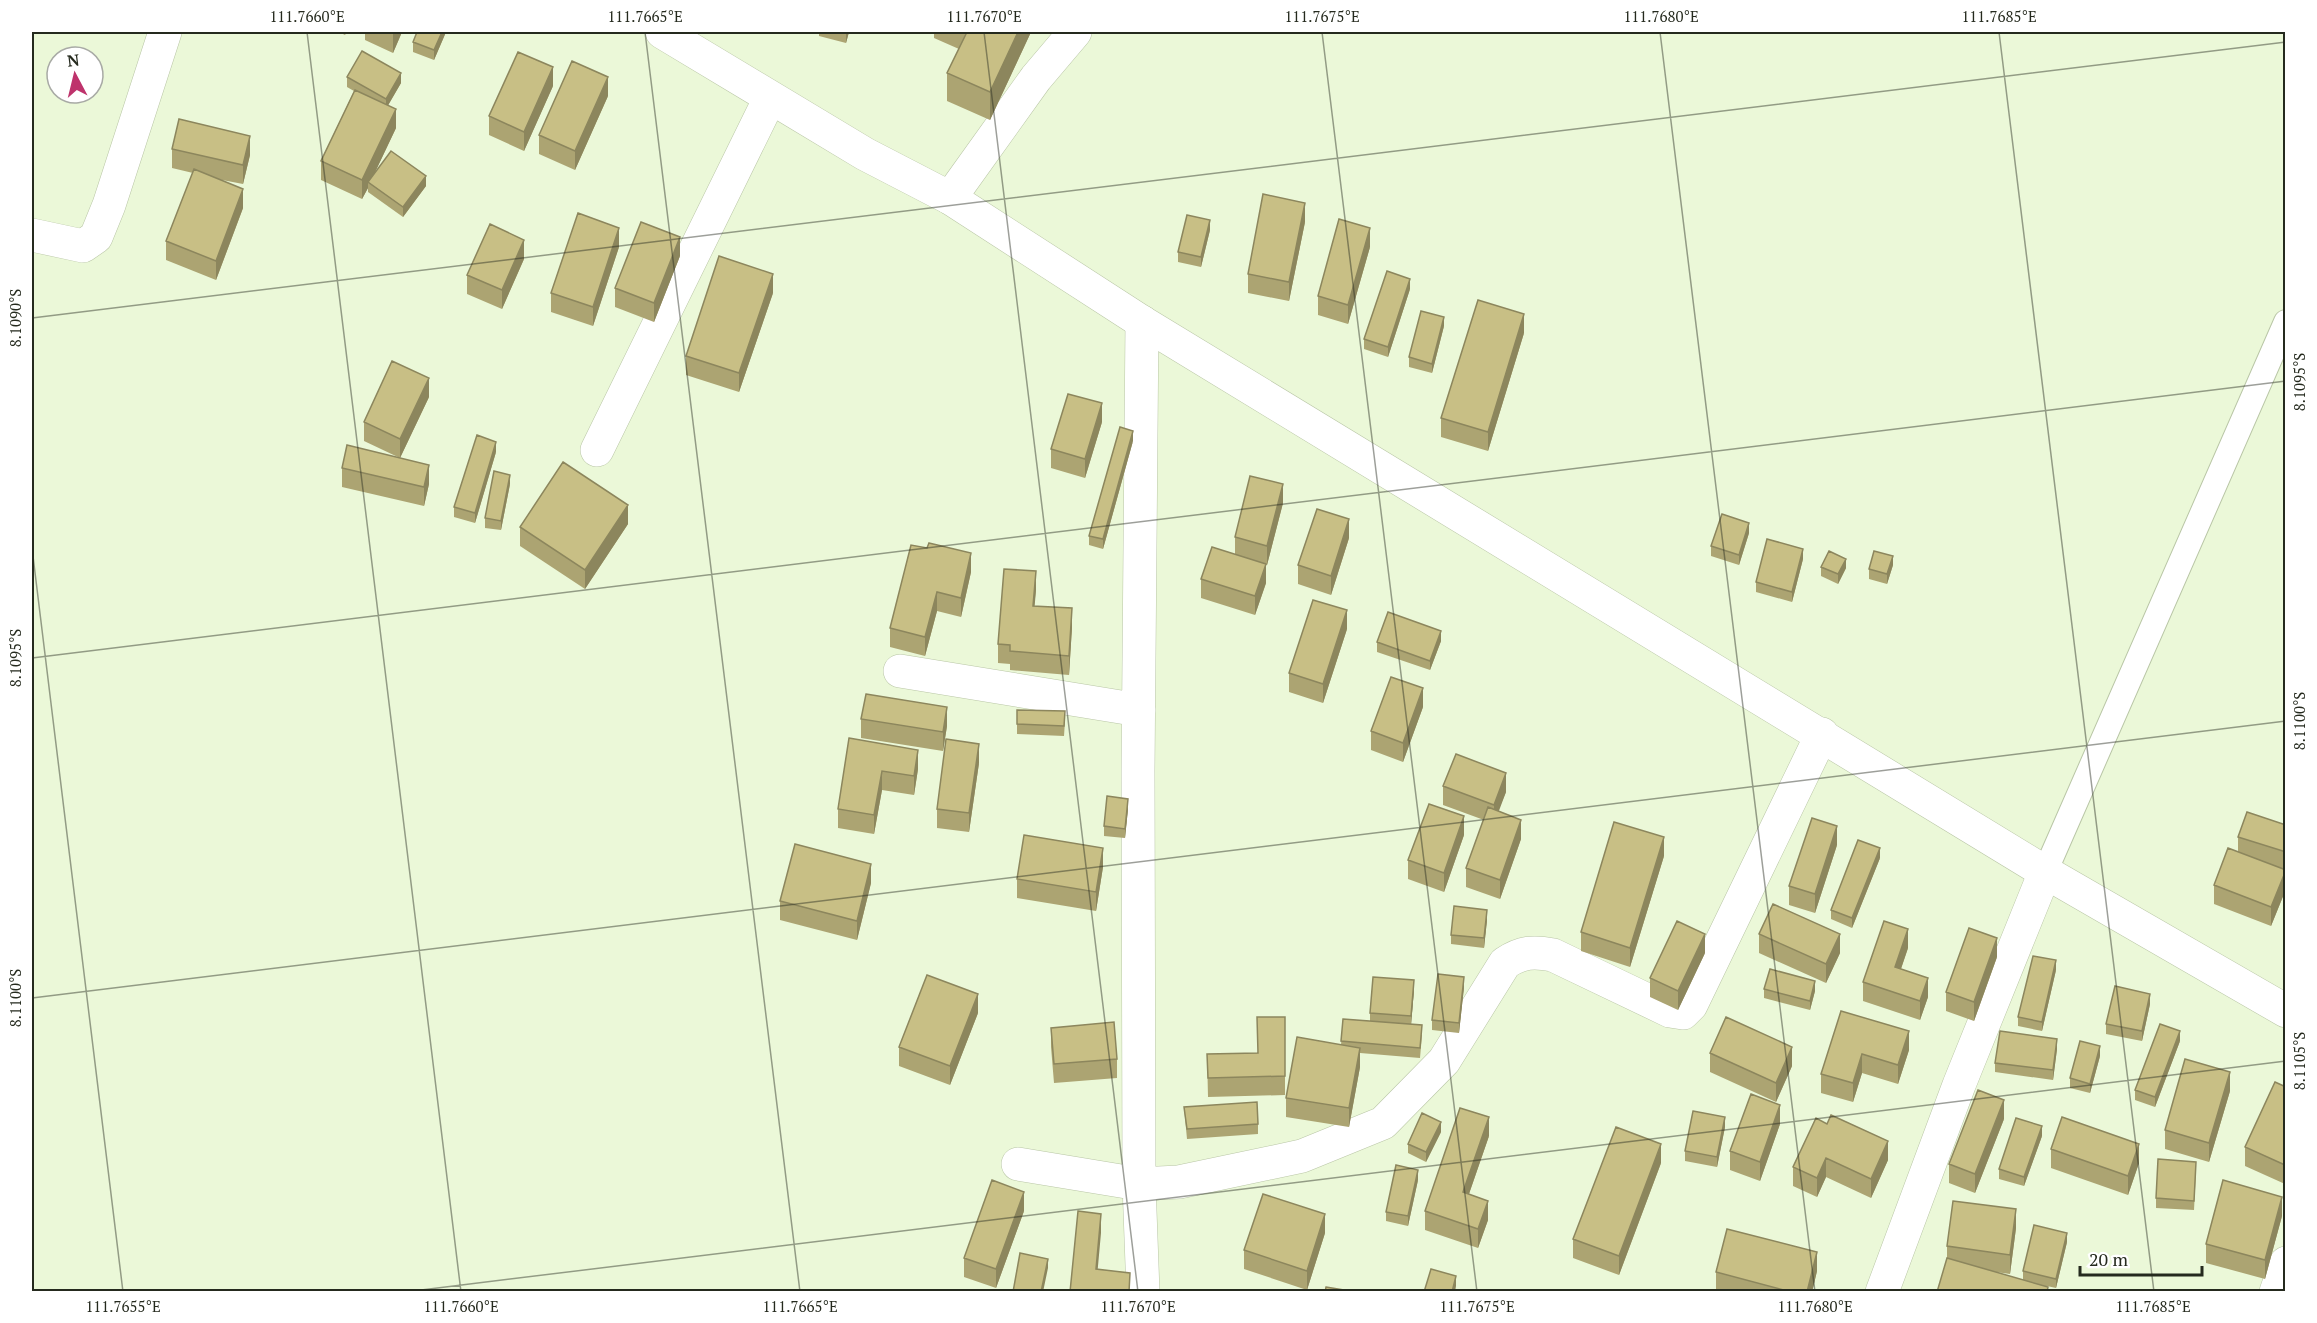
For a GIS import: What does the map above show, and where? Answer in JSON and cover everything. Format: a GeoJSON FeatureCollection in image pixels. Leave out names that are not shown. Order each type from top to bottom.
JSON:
{"type":"FeatureCollection","features":[{"type":"Feature","properties":{"kind":"main road"},"geometry":{"type":"LineString","coordinates":[[32,235],[83,246],[96,237],[109,205],[165,32]]}},
{"type":"Feature","properties":{"kind":"main road"},"geometry":{"type":"LineString","coordinates":[[662,32],[865,154],[950,198],[1142,322],[1822,734],[2045,872],[2286,1011]]}},
{"type":"Feature","properties":{"kind":"main road"},"geometry":{"type":"LineString","coordinates":[[950,198],[1036,78],[1075,32]]}},
{"type":"Feature","properties":{"kind":"main road"},"geometry":{"type":"LineString","coordinates":[[597,450],[770,98]]}},
{"type":"Feature","properties":{"kind":"main road"},"geometry":{"type":"LineString","coordinates":[[1142,322],[1138,1184],[1143,1292]]}},
{"type":"Feature","properties":{"kind":"main road"},"geometry":{"type":"LineString","coordinates":[[900,671],[1139,710]]}},
{"type":"Feature","properties":{"kind":"main road"},"geometry":{"type":"LineString","coordinates":[[1018,1164],[1138,1184],[1179,1182],[1302,1156],[1383,1123],[1444,1061],[1506,963],[1517,955],[1532,951],[1552,955],[1670,1011],[1683,1013],[1691,1005],[1822,734]]}},
{"type":"Feature","properties":{"kind":"main road"},"geometry":{"type":"LineString","coordinates":[[1882,1292],[1959,1085],[2045,872]]}},
{"type":"Feature","properties":{"kind":"main road"},"geometry":{"type":"LineString","coordinates":[[2276,1292],[2286,1263]]}},
{"type":"Feature","properties":{"kind":"lane"},"geometry":{"type":"LineString","coordinates":[[2045,872],[2286,322]]}},
{"type":"Feature","properties":{"kind":"building"},"geometry":{"type":"Polygon","coordinates":[[[417,32],[442,32],[434,50],[413,42],[417,32]]]}},
{"type":"Feature","properties":{"kind":"building"},"geometry":{"type":"Polygon","coordinates":[[[967,32],[1018,32],[990,92],[947,73],[967,32]]]}},
{"type":"Feature","properties":{"kind":"building"},"geometry":{"type":"Polygon","coordinates":[[[362,51],[401,73],[386,99],[347,77],[362,51]]]}},
{"type":"Feature","properties":{"kind":"building"},"geometry":{"type":"Polygon","coordinates":[[[518,52],[553,67],[524,132],[489,116],[518,52]]]}},
{"type":"Feature","properties":{"kind":"building"},"geometry":{"type":"Polygon","coordinates":[[[572,61],[608,77],[575,151],[539,135],[572,61]]]}},
{"type":"Feature","properties":{"kind":"building"},"geometry":{"type":"Polygon","coordinates":[[[355,90],[396,109],[362,180],[321,161],[355,90]]]}},
{"type":"Feature","properties":{"kind":"building"},"geometry":{"type":"Polygon","coordinates":[[[179,119],[250,136],[243,165],[172,149],[179,119]]]}},
{"type":"Feature","properties":{"kind":"building"},"geometry":{"type":"Polygon","coordinates":[[[391,151],[426,176],[403,207],[368,182],[391,151]]]}},
{"type":"Feature","properties":{"kind":"building"},"geometry":{"type":"Polygon","coordinates":[[[194,169],[243,189],[216,261],[166,241],[194,169]]]}},
{"type":"Feature","properties":{"kind":"building"},"geometry":{"type":"Polygon","coordinates":[[[1263,194],[1305,203],[1289,282],[1248,274],[1263,194]]]}},
{"type":"Feature","properties":{"kind":"building"},"geometry":{"type":"Polygon","coordinates":[[[578,213],[619,228],[593,307],[551,293],[578,213]]]}},
{"type":"Feature","properties":{"kind":"building"},"geometry":{"type":"Polygon","coordinates":[[[1187,215],[1210,220],[1201,257],[1178,252],[1187,215]]]}},
{"type":"Feature","properties":{"kind":"building"},"geometry":{"type":"Polygon","coordinates":[[[1339,219],[1370,228],[1348,305],[1318,296],[1339,219]]]}},
{"type":"Feature","properties":{"kind":"building"},"geometry":{"type":"Polygon","coordinates":[[[641,222],[680,237],[654,303],[615,288],[641,222]]]}},
{"type":"Feature","properties":{"kind":"building"},"geometry":{"type":"Polygon","coordinates":[[[490,224],[524,240],[502,290],[467,275],[490,224]]]}},
{"type":"Feature","properties":{"kind":"building"},"geometry":{"type":"Polygon","coordinates":[[[719,256],[773,274],[739,373],[686,356],[719,256]]]}},
{"type":"Feature","properties":{"kind":"building"},"geometry":{"type":"Polygon","coordinates":[[[1387,271],[1410,279],[1388,347],[1364,339],[1387,271]]]}},
{"type":"Feature","properties":{"kind":"building"},"geometry":{"type":"Polygon","coordinates":[[[1478,300],[1524,314],[1488,432],[1441,418],[1478,300]]]}},
{"type":"Feature","properties":{"kind":"building"},"geometry":{"type":"Polygon","coordinates":[[[1421,311],[1444,317],[1432,364],[1409,357],[1421,311]]]}},
{"type":"Feature","properties":{"kind":"building"},"geometry":{"type":"Polygon","coordinates":[[[392,361],[429,378],[400,439],[364,422],[392,361]]]}},
{"type":"Feature","properties":{"kind":"building"},"geometry":{"type":"Polygon","coordinates":[[[1068,394],[1102,403],[1085,459],[1051,449],[1068,394]]]}},
{"type":"Feature","properties":{"kind":"building"},"geometry":{"type":"Polygon","coordinates":[[[1120,427],[1133,431],[1103,539],[1089,536],[1120,427]]]}},
{"type":"Feature","properties":{"kind":"building"},"geometry":{"type":"Polygon","coordinates":[[[477,435],[496,442],[475,513],[454,507],[477,435]]]}},
{"type":"Feature","properties":{"kind":"building"},"geometry":{"type":"Polygon","coordinates":[[[347,445],[429,465],[424,487],[342,468],[347,445]]]}},
{"type":"Feature","properties":{"kind":"building"},"geometry":{"type":"Polygon","coordinates":[[[563,462],[628,505],[585,570],[520,527],[563,462]]]}},
{"type":"Feature","properties":{"kind":"building"},"geometry":{"type":"Polygon","coordinates":[[[494,471],[510,475],[501,521],[485,518],[494,471]]]}},
{"type":"Feature","properties":{"kind":"building"},"geometry":{"type":"Polygon","coordinates":[[[1250,476],[1283,484],[1267,546],[1235,537],[1250,476]]]}},
{"type":"Feature","properties":{"kind":"building"},"geometry":{"type":"Polygon","coordinates":[[[1317,509],[1349,519],[1331,576],[1298,565],[1317,509]]]}},
{"type":"Feature","properties":{"kind":"building"},"geometry":{"type":"Polygon","coordinates":[[[1722,514],[1749,523],[1739,555],[1711,546],[1722,514]]]}},
{"type":"Feature","properties":{"kind":"building"},"geometry":{"type":"Polygon","coordinates":[[[1767,539],[1803,549],[1792,592],[1756,582],[1767,539]]]}},
{"type":"Feature","properties":{"kind":"building"},"geometry":{"type":"Polygon","coordinates":[[[929,543],[971,553],[961,598],[937,592],[925,637],[890,628],[911,545],[927,548],[929,543]]]}},
{"type":"Feature","properties":{"kind":"building"},"geometry":{"type":"Polygon","coordinates":[[[1212,547],[1266,564],[1255,596],[1201,579],[1212,547]]]}},
{"type":"Feature","properties":{"kind":"building"},"geometry":{"type":"Polygon","coordinates":[[[1829,551],[1846,559],[1838,574],[1821,567],[1829,551]]]}},
{"type":"Feature","properties":{"kind":"building"},"geometry":{"type":"Polygon","coordinates":[[[1874,551],[1893,556],[1887,574],[1869,569],[1874,551]]]}},
{"type":"Feature","properties":{"kind":"building"},"geometry":{"type":"Polygon","coordinates":[[[1004,569],[1036,571],[1033,606],[1072,608],[1069,656],[1010,651],[1010,645],[998,644],[1004,569]]]}},
{"type":"Feature","properties":{"kind":"building"},"geometry":{"type":"Polygon","coordinates":[[[1313,600],[1347,610],[1323,684],[1289,673],[1313,600]]]}},
{"type":"Feature","properties":{"kind":"building"},"geometry":{"type":"Polygon","coordinates":[[[1388,612],[1441,631],[1430,661],[1377,642],[1388,612]]]}},
{"type":"Feature","properties":{"kind":"building"},"geometry":{"type":"Polygon","coordinates":[[[1391,677],[1423,688],[1403,743],[1371,731],[1391,677]]]}},
{"type":"Feature","properties":{"kind":"building"},"geometry":{"type":"Polygon","coordinates":[[[866,694],[947,707],[943,732],[861,719],[866,694]]]}},
{"type":"Feature","properties":{"kind":"building"},"geometry":{"type":"Polygon","coordinates":[[[1017,710],[1065,711],[1064,726],[1017,724],[1017,710]]]}},
{"type":"Feature","properties":{"kind":"building"},"geometry":{"type":"Polygon","coordinates":[[[849,738],[918,750],[914,776],[882,771],[874,815],[838,809],[849,738]]]}},
{"type":"Feature","properties":{"kind":"building"},"geometry":{"type":"Polygon","coordinates":[[[946,739],[979,744],[969,813],[937,809],[946,739]]]}},
{"type":"Feature","properties":{"kind":"building"},"geometry":{"type":"Polygon","coordinates":[[[1456,754],[1506,773],[1494,805],[1443,786],[1456,754]]]}},
{"type":"Feature","properties":{"kind":"building"},"geometry":{"type":"Polygon","coordinates":[[[1107,796],[1128,799],[1125,829],[1104,826],[1107,796]]]}},
{"type":"Feature","properties":{"kind":"building"},"geometry":{"type":"Polygon","coordinates":[[[1429,804],[1464,816],[1444,873],[1408,860],[1429,804]]]}},
{"type":"Feature","properties":{"kind":"building"},"geometry":{"type":"Polygon","coordinates":[[[1488,807],[1521,820],[1500,880],[1466,868],[1488,807]]]}},
{"type":"Feature","properties":{"kind":"building"},"geometry":{"type":"Polygon","coordinates":[[[2247,812],[2286,825],[2286,852],[2238,837],[2247,812]]]}},
{"type":"Feature","properties":{"kind":"building"},"geometry":{"type":"Polygon","coordinates":[[[1812,818],[1837,826],[1815,894],[1789,886],[1812,818]]]}},
{"type":"Feature","properties":{"kind":"building"},"geometry":{"type":"Polygon","coordinates":[[[1614,822],[1664,837],[1630,948],[1581,932],[1614,822]]]}},
{"type":"Feature","properties":{"kind":"building"},"geometry":{"type":"Polygon","coordinates":[[[1024,835],[1103,848],[1096,892],[1017,879],[1024,835]]]}},
{"type":"Feature","properties":{"kind":"building"},"geometry":{"type":"Polygon","coordinates":[[[1858,840],[1880,848],[1852,918],[1831,910],[1858,840]]]}},
{"type":"Feature","properties":{"kind":"building"},"geometry":{"type":"Polygon","coordinates":[[[795,844],[871,864],[857,921],[780,901],[795,844]]]}},
{"type":"Feature","properties":{"kind":"building"},"geometry":{"type":"Polygon","coordinates":[[[2228,848],[2286,870],[2271,907],[2214,885],[2228,848]]]}},
{"type":"Feature","properties":{"kind":"building"},"geometry":{"type":"Polygon","coordinates":[[[1773,904],[1840,934],[1826,964],[1759,934],[1773,904]]]}},
{"type":"Feature","properties":{"kind":"building"},"geometry":{"type":"Polygon","coordinates":[[[1454,906],[1487,910],[1484,938],[1451,935],[1454,906]]]}},
{"type":"Feature","properties":{"kind":"building"},"geometry":{"type":"Polygon","coordinates":[[[1677,921],[1705,934],[1678,991],[1650,978],[1677,921]]]}},
{"type":"Feature","properties":{"kind":"building"},"geometry":{"type":"Polygon","coordinates":[[[1884,921],[1908,929],[1895,967],[1928,978],[1920,1001],[1863,982],[1884,921]]]}},
{"type":"Feature","properties":{"kind":"building"},"geometry":{"type":"Polygon","coordinates":[[[1969,928],[1997,938],[1974,1002],[1946,992],[1969,928]]]}},
{"type":"Feature","properties":{"kind":"building"},"geometry":{"type":"Polygon","coordinates":[[[2033,956],[2056,960],[2042,1022],[2018,1017],[2033,956]]]}},
{"type":"Feature","properties":{"kind":"building"},"geometry":{"type":"Polygon","coordinates":[[[1770,969],[1815,981],[1810,1001],[1764,989],[1770,969]]]}},
{"type":"Feature","properties":{"kind":"building"},"geometry":{"type":"Polygon","coordinates":[[[1438,974],[1464,977],[1459,1023],[1432,1020],[1438,974]]]}},
{"type":"Feature","properties":{"kind":"building"},"geometry":{"type":"Polygon","coordinates":[[[927,975],[978,994],[950,1066],[899,1047],[927,975]]]}},
{"type":"Feature","properties":{"kind":"building"},"geometry":{"type":"Polygon","coordinates":[[[1373,977],[1414,980],[1411,1016],[1370,1013],[1373,977]]]}},
{"type":"Feature","properties":{"kind":"building"},"geometry":{"type":"Polygon","coordinates":[[[2115,986],[2150,994],[2142,1031],[2106,1024],[2115,986]]]}},
{"type":"Feature","properties":{"kind":"building"},"geometry":{"type":"Polygon","coordinates":[[[1841,1011],[1909,1031],[1898,1065],[1862,1054],[1853,1083],[1821,1074],[1841,1011]]]}},
{"type":"Feature","properties":{"kind":"building"},"geometry":{"type":"Polygon","coordinates":[[[1257,1017],[1285,1017],[1285,1076],[1208,1078],[1207,1054],[1258,1053],[1257,1017]]]}},
{"type":"Feature","properties":{"kind":"building"},"geometry":{"type":"Polygon","coordinates":[[[1726,1017],[1792,1047],[1776,1083],[1710,1053],[1726,1017]]]}},
{"type":"Feature","properties":{"kind":"building"},"geometry":{"type":"Polygon","coordinates":[[[1343,1019],[1422,1025],[1420,1048],[1341,1041],[1343,1019]]]}},
{"type":"Feature","properties":{"kind":"building"},"geometry":{"type":"Polygon","coordinates":[[[1114,1022],[1117,1059],[1054,1064],[1051,1028],[1114,1022]]]}},
{"type":"Feature","properties":{"kind":"building"},"geometry":{"type":"Polygon","coordinates":[[[2160,1024],[2180,1031],[2155,1097],[2135,1090],[2160,1024]]]}},
{"type":"Feature","properties":{"kind":"building"},"geometry":{"type":"Polygon","coordinates":[[[2000,1031],[2057,1039],[2053,1070],[1995,1063],[2000,1031]]]}},
{"type":"Feature","properties":{"kind":"building"},"geometry":{"type":"Polygon","coordinates":[[[1297,1037],[1360,1048],[1349,1108],[1286,1098],[1297,1037]]]}},
{"type":"Feature","properties":{"kind":"building"},"geometry":{"type":"Polygon","coordinates":[[[2080,1041],[2100,1046],[2090,1084],[2070,1078],[2080,1041]]]}},
{"type":"Feature","properties":{"kind":"building"},"geometry":{"type":"Polygon","coordinates":[[[2185,1059],[2230,1072],[2209,1143],[2165,1130],[2185,1059]]]}},
{"type":"Feature","properties":{"kind":"building"},"geometry":{"type":"Polygon","coordinates":[[[2275,1082],[2286,1087],[2285,1165],[2245,1147],[2275,1082]]]}},
{"type":"Feature","properties":{"kind":"building"},"geometry":{"type":"Polygon","coordinates":[[[1978,1090],[2004,1100],[1975,1174],[1949,1164],[1978,1090]]]}},
{"type":"Feature","properties":{"kind":"building"},"geometry":{"type":"Polygon","coordinates":[[[1751,1094],[1780,1105],[1760,1162],[1730,1151],[1751,1094]]]}},
{"type":"Feature","properties":{"kind":"building"},"geometry":{"type":"Polygon","coordinates":[[[1257,1102],[1258,1124],[1187,1129],[1184,1107],[1257,1102]]]}},
{"type":"Feature","properties":{"kind":"building"},"geometry":{"type":"Polygon","coordinates":[[[1460,1108],[1489,1117],[1463,1192],[1488,1201],[1478,1229],[1425,1211],[1460,1108]]]}},
{"type":"Feature","properties":{"kind":"building"},"geometry":{"type":"Polygon","coordinates":[[[1693,1111],[1725,1117],[1717,1157],[1685,1151],[1693,1111]]]}},
{"type":"Feature","properties":{"kind":"building"},"geometry":{"type":"Polygon","coordinates":[[[1422,1113],[1441,1122],[1426,1152],[1408,1144],[1422,1113]]]}},
{"type":"Feature","properties":{"kind":"building"},"geometry":{"type":"Polygon","coordinates":[[[1831,1115],[1888,1141],[1871,1179],[1826,1158],[1817,1178],[1793,1167],[1816,1118],[1827,1124],[1831,1115]]]}},
{"type":"Feature","properties":{"kind":"building"},"geometry":{"type":"Polygon","coordinates":[[[2062,1117],[2139,1144],[2128,1176],[2051,1149],[2062,1117]]]}},
{"type":"Feature","properties":{"kind":"building"},"geometry":{"type":"Polygon","coordinates":[[[2016,1118],[2042,1126],[2024,1177],[1999,1169],[2016,1118]]]}},
{"type":"Feature","properties":{"kind":"building"},"geometry":{"type":"Polygon","coordinates":[[[1616,1127],[1661,1144],[1619,1256],[1573,1239],[1616,1127]]]}},
{"type":"Feature","properties":{"kind":"building"},"geometry":{"type":"Polygon","coordinates":[[[2158,1159],[2196,1162],[2194,1201],[2156,1198],[2158,1159]]]}},
{"type":"Feature","properties":{"kind":"building"},"geometry":{"type":"Polygon","coordinates":[[[1396,1165],[1418,1170],[1408,1216],[1386,1212],[1396,1165]]]}},
{"type":"Feature","properties":{"kind":"building"},"geometry":{"type":"Polygon","coordinates":[[[992,1180],[1024,1192],[996,1269],[964,1258],[992,1180]]]}},
{"type":"Feature","properties":{"kind":"building"},"geometry":{"type":"Polygon","coordinates":[[[2223,1180],[2282,1197],[2265,1260],[2206,1244],[2223,1180]]]}},
{"type":"Feature","properties":{"kind":"building"},"geometry":{"type":"Polygon","coordinates":[[[1263,1194],[1325,1214],[1307,1271],[1244,1250],[1263,1194]]]}},
{"type":"Feature","properties":{"kind":"building"},"geometry":{"type":"Polygon","coordinates":[[[1953,1201],[2016,1209],[2010,1255],[1947,1246],[1953,1201]]]}},
{"type":"Feature","properties":{"kind":"building"},"geometry":{"type":"Polygon","coordinates":[[[1078,1211],[1101,1214],[1096,1269],[1130,1273],[1129,1292],[1070,1292],[1078,1211]]]}},
{"type":"Feature","properties":{"kind":"building"},"geometry":{"type":"Polygon","coordinates":[[[2034,1225],[2067,1233],[2056,1279],[2023,1271],[2034,1225]]]}},
{"type":"Feature","properties":{"kind":"building"},"geometry":{"type":"Polygon","coordinates":[[[1727,1229],[1817,1252],[1807,1292],[1791,1292],[1716,1272],[1727,1229]]]}},
{"type":"Feature","properties":{"kind":"building"},"geometry":{"type":"Polygon","coordinates":[[[1020,1253],[1048,1259],[1041,1292],[1013,1292],[1020,1253]]]}},
{"type":"Feature","properties":{"kind":"building"},"geometry":{"type":"Polygon","coordinates":[[[1947,1258],[2048,1287],[2047,1292],[1937,1292],[1947,1258]]]}},
{"type":"Feature","properties":{"kind":"building"},"geometry":{"type":"Polygon","coordinates":[[[1431,1269],[1456,1276],[1452,1292],[1424,1292],[1431,1269]]]}},
{"type":"Feature","properties":{"kind":"building"},"geometry":{"type":"Polygon","coordinates":[[[1326,1287],[1356,1292],[1325,1292],[1326,1287]]]}}]}
